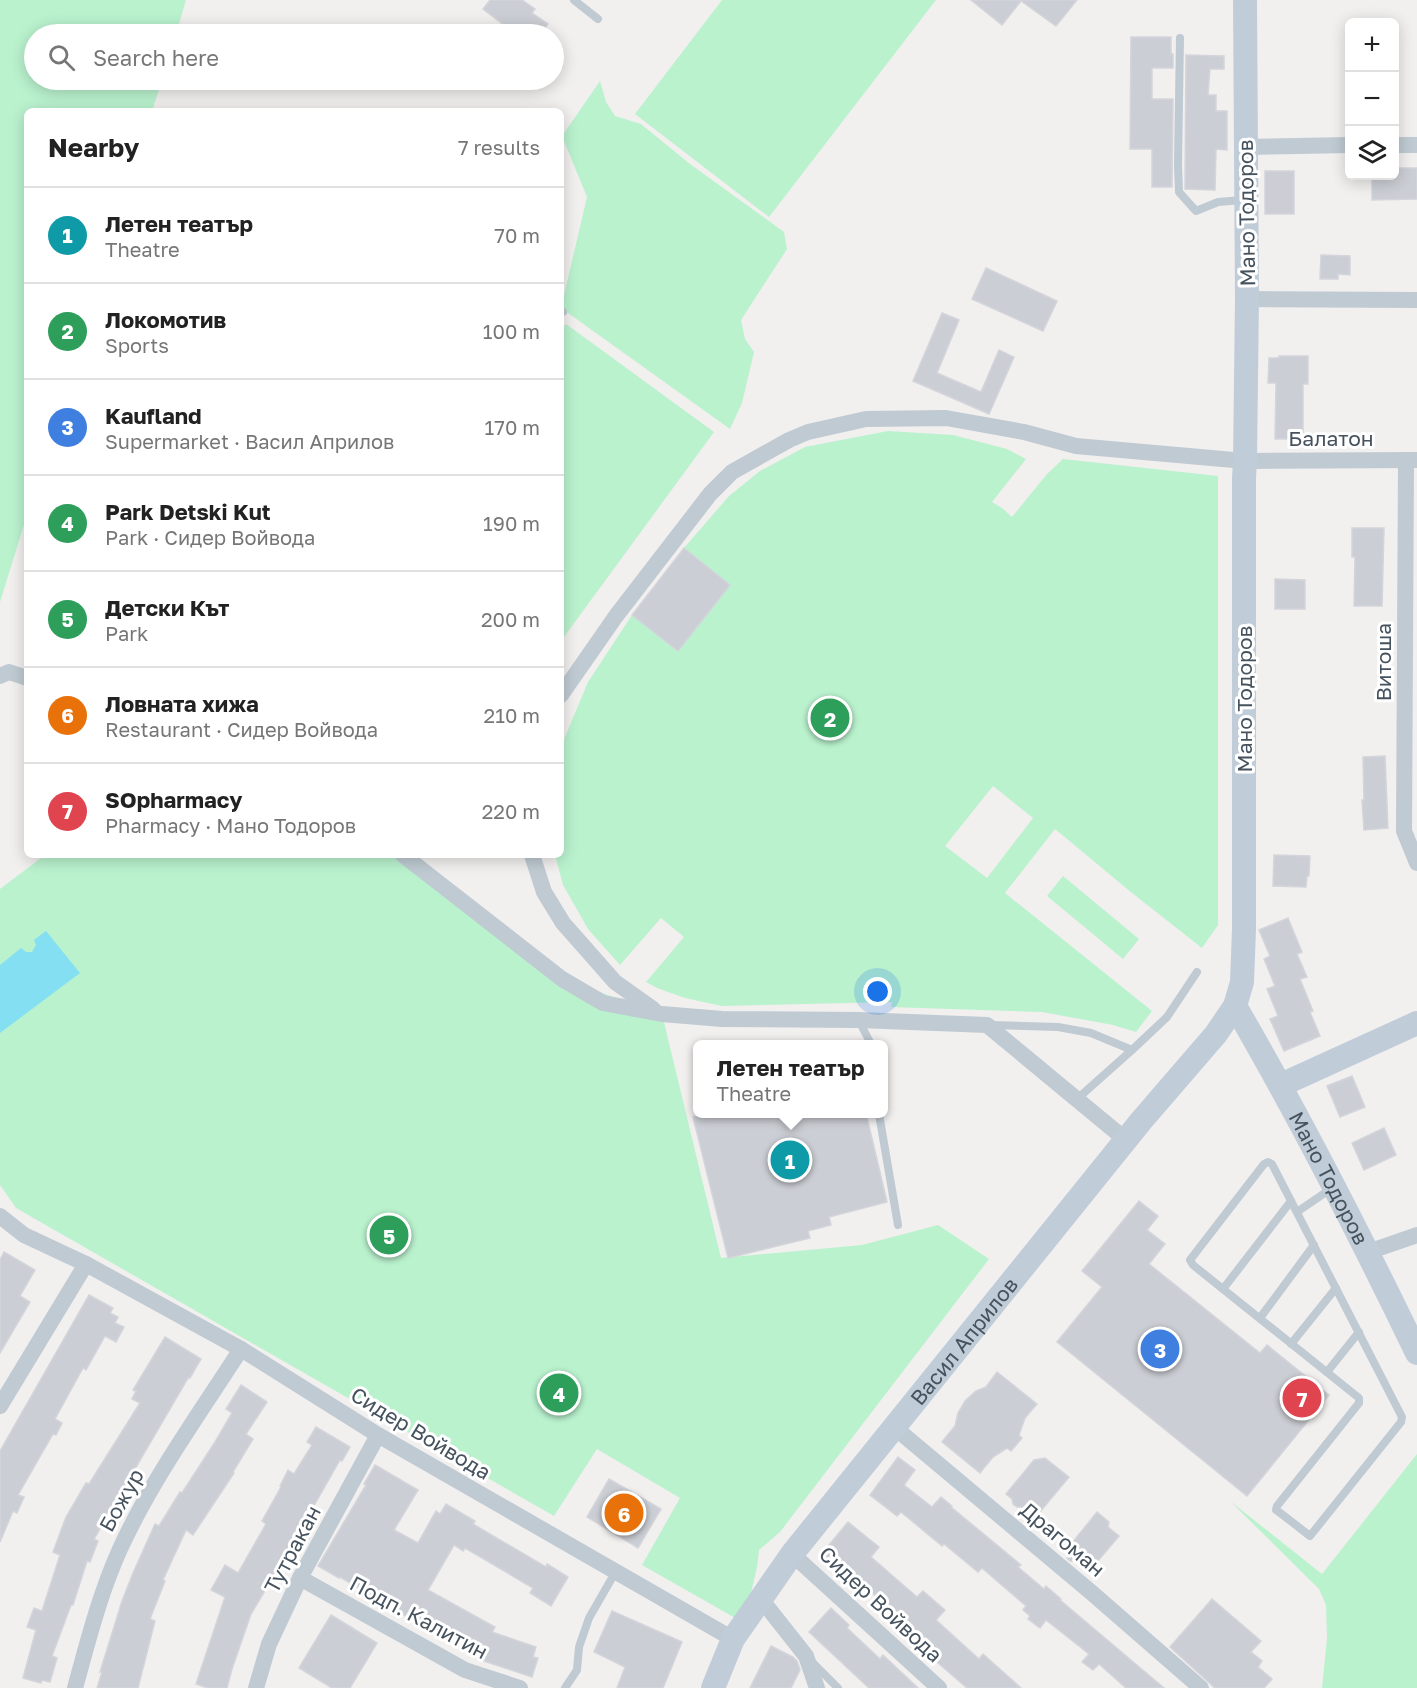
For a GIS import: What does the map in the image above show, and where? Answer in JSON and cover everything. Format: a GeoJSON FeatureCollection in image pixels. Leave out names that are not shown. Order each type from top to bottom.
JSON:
{"type":"FeatureCollection","features":[{"type":"Feature","properties":{"kind":"street","name":"Мано Тодоров"},"geometry":{"type":"LineString","coordinates":[[1245,0],[1247,299],[1244,478],[1244,929],[1242,982],[1235,1006],[1281,1085],[1335,1186],[1417,1353]]}},
{"type":"Feature","properties":{"kind":"street"},"geometry":{"type":"LineString","coordinates":[[1246,147],[1345,145]]}},
{"type":"Feature","properties":{"kind":"street"},"geometry":{"type":"LineString","coordinates":[[1399,145],[1417,145]]}},
{"type":"Feature","properties":{"kind":"street"},"geometry":{"type":"LineString","coordinates":[[1247,299],[1417,300]]}},
{"type":"Feature","properties":{"kind":"street","name":"Балатон"},"geometry":{"type":"LineString","coordinates":[[564,690],[616,616],[710,494],[732,472],[808,432],[866,418],[946,418],[1024,432],[1076,446],[1245,461],[1412,460]]}},
{"type":"Feature","properties":{"kind":"street","name":"Витоша"},"geometry":{"type":"LineString","coordinates":[[1412,460],[1404,831],[1417,862]]}},
{"type":"Feature","properties":{"kind":"street"},"geometry":{"type":"LineString","coordinates":[[0,676],[9,672],[24,677]]}},
{"type":"Feature","properties":{"kind":"street"},"geometry":{"type":"LineString","coordinates":[[407,858],[562,979],[603,1003],[662,1014],[722,1019],[859,1020],[987,1025],[1126,1140]]}},
{"type":"Feature","properties":{"kind":"street"},"geometry":{"type":"LineString","coordinates":[[533,858],[544,892],[563,923],[615,982],[662,1014]]}},
{"type":"Feature","properties":{"kind":"street","name":"Васил Априлов"},"geometry":{"type":"LineString","coordinates":[[713,1688],[733,1639],[792,1554],[1126,1140],[1216,1034],[1235,1006]]}},
{"type":"Feature","properties":{"kind":"street"},"geometry":{"type":"LineString","coordinates":[[1281,1085],[1417,1023]]}},
{"type":"Feature","properties":{"kind":"street","name":"Сидер Войвода"},"geometry":{"type":"LineString","coordinates":[[0,1216],[24,1235],[86,1264],[241,1348],[378,1436],[733,1639]]}},
{"type":"Feature","properties":{"kind":"street"},"geometry":{"type":"LineString","coordinates":[[1368,1252],[1417,1235]]}},
{"type":"Feature","properties":{"kind":"street"},"geometry":{"type":"LineString","coordinates":[[0,1406],[86,1264]]}},
{"type":"Feature","properties":{"kind":"street","name":"Божур"},"geometry":{"type":"LineString","coordinates":[[75,1688],[101,1597],[119,1550],[137,1514],[241,1348]]}},
{"type":"Feature","properties":{"kind":"street","name":"Драгоман"},"geometry":{"type":"LineString","coordinates":[[894,1427],[1201,1688]]}},
{"type":"Feature","properties":{"kind":"street","name":"Тутракан"},"geometry":{"type":"LineString","coordinates":[[256,1688],[269,1644],[300,1578],[378,1436]]}},
{"type":"Feature","properties":{"kind":"street","name":"Сидер Войвода"},"geometry":{"type":"LineString","coordinates":[[792,1554],[939,1688]]}},
{"type":"Feature","properties":{"kind":"street","name":"Подп. Калитин"},"geometry":{"type":"LineString","coordinates":[[300,1578],[465,1670],[520,1688]]}},
{"type":"Feature","properties":{"kind":"street"},"geometry":{"type":"LineString","coordinates":[[761,1599],[806,1656],[817,1688]]}},
{"type":"Feature","properties":{"kind":"lane"},"geometry":{"type":"LineString","coordinates":[[574,0],[598,19]]}},
{"type":"Feature","properties":{"kind":"lane"},"geometry":{"type":"LineString","coordinates":[[1180,38],[1179,192],[1196,211],[1218,202],[1246,200]]}},
{"type":"Feature","properties":{"kind":"lane"},"geometry":{"type":"LineString","coordinates":[[1077,1099],[1167,1017],[1197,972]]}},
{"type":"Feature","properties":{"kind":"lane"},"geometry":{"type":"LineString","coordinates":[[859,1020],[869,1040]]}},
{"type":"Feature","properties":{"kind":"lane"},"geometry":{"type":"LineString","coordinates":[[987,1025],[1058,1027],[1091,1034],[1132,1050]]}},
{"type":"Feature","properties":{"kind":"lane"},"geometry":{"type":"LineString","coordinates":[[880,1118],[898,1225]]}},
{"type":"Feature","properties":{"kind":"lane"},"geometry":{"type":"LineString","coordinates":[[1268,1162],[1272,1164],[1291,1201],[1401,1413],[1401,1422],[1310,1536],[1276,1510],[1277,1506],[1360,1400],[1193,1265],[1190,1260],[1264,1164],[1268,1162]]}},
{"type":"Feature","properties":{"kind":"lane"},"geometry":{"type":"LineString","coordinates":[[1297,1212],[1335,1186]]}},
{"type":"Feature","properties":{"kind":"lane"},"geometry":{"type":"LineString","coordinates":[[1223,1289],[1291,1201]]}},
{"type":"Feature","properties":{"kind":"lane"},"geometry":{"type":"LineString","coordinates":[[1260,1318],[1314,1245]]}},
{"type":"Feature","properties":{"kind":"lane"},"geometry":{"type":"LineString","coordinates":[[1291,1344],[1336,1288]]}},
{"type":"Feature","properties":{"kind":"lane"},"geometry":{"type":"LineString","coordinates":[[1327,1372],[1359,1332]]}},
{"type":"Feature","properties":{"kind":"lane"},"geometry":{"type":"LineString","coordinates":[[566,1688],[577,1670],[579,1647],[589,1618],[616,1571]]}},
{"type":"Feature","properties":{"kind":"lane"},"geometry":{"type":"LineString","coordinates":[[806,1656],[838,1688]]}},
{"type":"Feature","properties":{"kind":"green space"},"geometry":{"type":"Polygon","coordinates":[[[0,0],[186,0],[179,24],[24,24],[24,90],[159,90],[153,108],[24,108],[24,525],[0,602],[0,0]]]}},
{"type":"Feature","properties":{"kind":"green space"},"geometry":{"type":"Polygon","coordinates":[[[722,0],[936,0],[769,217],[635,114],[722,0]]]}},
{"type":"Feature","properties":{"kind":"green space"},"geometry":{"type":"Polygon","coordinates":[[[600,81],[606,102],[615,116],[641,124],[690,164],[784,232],[787,249],[741,320],[745,339],[754,352],[742,403],[730,429],[564,310],[564,295],[587,197],[564,141],[564,133],[600,81]]]}},
{"type":"Feature","properties":{"kind":"green space"},"geometry":{"type":"Polygon","coordinates":[[[566,324],[714,432],[564,637],[564,326],[566,324]]]}},
{"type":"Feature","properties":{"kind":"green space"},"geometry":{"type":"Polygon","coordinates":[[[888,431],[953,435],[1007,449],[1026,459],[992,502],[1012,517],[1047,474],[1063,459],[1218,476],[1218,925],[1202,948],[1055,829],[1005,893],[1152,1011],[1136,1032],[1113,1025],[1042,1012],[891,1007],[892,1002],[722,1006],[685,998],[646,982],[684,937],[661,918],[620,965],[588,929],[563,885],[556,858],[564,858],[565,737],[588,682],[632,615],[684,548],[729,496],[760,471],[805,447],[888,431]],[[993,786],[945,846],[987,878],[1033,818],[993,786]]]}},
{"type":"Feature","properties":{"kind":"green space"},"geometry":{"type":"Polygon","coordinates":[[[41,858],[407,858],[562,979],[662,1014],[721,1258],[862,1245],[938,1225],[989,1259],[780,1532],[759,1550],[744,1623],[642,1565],[680,1498],[597,1449],[554,1516],[16,1208],[0,1185],[0,889],[41,858]]]}},
{"type":"Feature","properties":{"kind":"green space"},"geometry":{"type":"Polygon","coordinates":[[[1063,876],[1139,939],[1123,959],[1047,896],[1063,876]]]}},
{"type":"Feature","properties":{"kind":"green space"},"geometry":{"type":"Polygon","coordinates":[[[1417,1454],[1417,1688],[1322,1688],[1327,1639],[1326,1605],[1319,1589],[1230,1501],[1322,1574],[1417,1454]]]}},
{"type":"Feature","properties":{"kind":"water"},"geometry":{"type":"Polygon","coordinates":[[[46,931],[80,973],[0,1033],[0,965],[21,948],[26,952],[32,952],[36,945],[34,940],[46,931]]]}},
{"type":"Feature","properties":{"kind":"building"},"geometry":{"type":"Polygon","coordinates":[[[490,0],[522,0],[535,9],[532,13],[548,24],[503,24],[483,9],[490,0]]]}},
{"type":"Feature","properties":{"kind":"building"},"geometry":{"type":"Polygon","coordinates":[[[971,0],[1077,0],[1056,26],[1021,1],[1002,25],[971,0]]]}},
{"type":"Feature","properties":{"kind":"building"},"geometry":{"type":"Polygon","coordinates":[[[1131,37],[1171,37],[1173,68],[1152,68],[1152,99],[1173,99],[1172,187],[1152,187],[1152,149],[1130,149],[1131,37]]]}},
{"type":"Feature","properties":{"kind":"building"},"geometry":{"type":"Polygon","coordinates":[[[1186,55],[1224,56],[1224,69],[1210,69],[1208,95],[1216,95],[1216,111],[1227,111],[1227,150],[1216,149],[1215,190],[1185,189],[1186,55]]]}},
{"type":"Feature","properties":{"kind":"building"},"geometry":{"type":"Polygon","coordinates":[[[1399,168],[1417,168],[1417,199],[1372,200],[1372,180],[1399,180],[1399,168]]]}},
{"type":"Feature","properties":{"kind":"building"},"geometry":{"type":"Polygon","coordinates":[[[1265,171],[1294,171],[1294,214],[1265,214],[1265,171]]]}},
{"type":"Feature","properties":{"kind":"building"},"geometry":{"type":"Polygon","coordinates":[[[1321,255],[1350,256],[1350,275],[1338,274],[1338,279],[1320,279],[1321,255]]]}},
{"type":"Feature","properties":{"kind":"building"},"geometry":{"type":"Polygon","coordinates":[[[986,268],[1057,301],[1043,331],[972,299],[986,268]]]}},
{"type":"Feature","properties":{"kind":"building"},"geometry":{"type":"Polygon","coordinates":[[[942,313],[959,320],[937,373],[981,392],[999,350],[1014,357],[989,414],[913,381],[942,313]]]}},
{"type":"Feature","properties":{"kind":"building"},"geometry":{"type":"Polygon","coordinates":[[[1279,356],[1308,356],[1308,384],[1303,384],[1303,439],[1275,439],[1276,383],[1268,383],[1269,358],[1279,358],[1279,356]]]}},
{"type":"Feature","properties":{"kind":"building"},"geometry":{"type":"Polygon","coordinates":[[[1352,528],[1384,528],[1382,606],[1354,606],[1355,557],[1352,557],[1352,528]]]}},
{"type":"Feature","properties":{"kind":"building"},"geometry":{"type":"Polygon","coordinates":[[[684,548],[730,585],[678,651],[632,615],[684,548]]]}},
{"type":"Feature","properties":{"kind":"building"},"geometry":{"type":"Polygon","coordinates":[[[1275,579],[1305,580],[1305,609],[1275,609],[1275,579]]]}},
{"type":"Feature","properties":{"kind":"building"},"geometry":{"type":"Polygon","coordinates":[[[1385,756],[1388,828],[1364,830],[1363,757],[1385,756]]]}},
{"type":"Feature","properties":{"kind":"building"},"geometry":{"type":"Polygon","coordinates":[[[1274,855],[1310,856],[1306,887],[1273,886],[1274,855]]]}},
{"type":"Feature","properties":{"kind":"building"},"geometry":{"type":"Polygon","coordinates":[[[1288,918],[1302,952],[1297,954],[1307,977],[1300,979],[1320,1036],[1284,1051],[1270,1019],[1278,1016],[1267,989],[1275,986],[1264,959],[1270,956],[1259,930],[1288,918]]]}},
{"type":"Feature","properties":{"kind":"building"},"geometry":{"type":"Polygon","coordinates":[[[1352,1076],[1365,1107],[1340,1117],[1327,1086],[1352,1076]]]}},
{"type":"Feature","properties":{"kind":"building"},"geometry":{"type":"Polygon","coordinates":[[[693,1118],[867,1118],[887,1202],[829,1217],[831,1225],[808,1231],[810,1238],[728,1258],[693,1118]]]}},
{"type":"Feature","properties":{"kind":"building"},"geometry":{"type":"Polygon","coordinates":[[[1384,1128],[1396,1155],[1364,1170],[1352,1143],[1384,1128]]]}},
{"type":"Feature","properties":{"kind":"building"},"geometry":{"type":"Polygon","coordinates":[[[1139,1201],[1158,1216],[1147,1230],[1165,1244],[1149,1264],[1260,1353],[1267,1345],[1329,1395],[1247,1496],[1057,1342],[1102,1287],[1082,1271],[1139,1201]]]}},
{"type":"Feature","properties":{"kind":"building"},"geometry":{"type":"Polygon","coordinates":[[[4,1252],[35,1270],[20,1296],[30,1302],[0,1353],[0,1260],[4,1252]]]}},
{"type":"Feature","properties":{"kind":"building"},"geometry":{"type":"Polygon","coordinates":[[[89,1295],[113,1308],[110,1313],[118,1317],[115,1323],[124,1327],[116,1342],[105,1336],[86,1370],[83,1368],[55,1419],[62,1423],[56,1435],[53,1434],[18,1495],[24,1497],[17,1513],[13,1511],[0,1542],[0,1451],[89,1295]]]}},
{"type":"Feature","properties":{"kind":"building"},"geometry":{"type":"Polygon","coordinates":[[[165,1337],[201,1359],[94,1539],[98,1541],[90,1562],[87,1561],[73,1605],[71,1605],[52,1656],[57,1658],[50,1682],[42,1680],[41,1683],[23,1678],[36,1630],[27,1627],[34,1608],[42,1611],[60,1555],[53,1552],[66,1517],[140,1403],[132,1399],[136,1391],[133,1390],[165,1337]]]}},
{"type":"Feature","properties":{"kind":"building"},"geometry":{"type":"Polygon","coordinates":[[[997,1372],[1037,1404],[1025,1418],[1019,1435],[1022,1438],[1011,1451],[1007,1448],[993,1457],[980,1473],[942,1442],[955,1426],[958,1413],[965,1401],[976,1391],[986,1387],[997,1372]]]}},
{"type":"Feature","properties":{"kind":"building"},"geometry":{"type":"Polygon","coordinates":[[[241,1385],[267,1402],[246,1434],[253,1439],[234,1473],[193,1535],[186,1530],[163,1580],[165,1581],[150,1619],[155,1621],[138,1688],[97,1688],[122,1601],[155,1524],[159,1526],[215,1442],[232,1413],[226,1409],[241,1385]]]}},
{"type":"Feature","properties":{"kind":"building"},"geometry":{"type":"Polygon","coordinates":[[[316,1427],[350,1447],[342,1461],[340,1460],[303,1525],[312,1533],[305,1546],[295,1540],[251,1614],[227,1688],[208,1688],[196,1684],[225,1597],[211,1590],[225,1565],[238,1573],[266,1524],[262,1521],[288,1470],[294,1474],[312,1445],[307,1442],[316,1427]]]}},
{"type":"Feature","properties":{"kind":"building"},"geometry":{"type":"Polygon","coordinates":[[[898,1457],[915,1470],[904,1485],[932,1507],[941,1497],[1021,1565],[1018,1567],[1044,1589],[1046,1586],[1164,1688],[1126,1688],[1099,1664],[1093,1670],[1082,1662],[1089,1654],[1046,1620],[1040,1628],[1028,1619],[1030,1616],[1023,1610],[1026,1606],[982,1568],[978,1572],[901,1512],[897,1516],[870,1495],[898,1457]]]}},
{"type":"Feature","properties":{"kind":"building"},"geometry":{"type":"Polygon","coordinates":[[[1045,1458],[1069,1477],[1035,1518],[1013,1504],[1012,1499],[1006,1494],[1034,1460],[1045,1458]]]}},
{"type":"Feature","properties":{"kind":"building"},"geometry":{"type":"Polygon","coordinates":[[[375,1465],[418,1490],[394,1530],[418,1543],[436,1511],[440,1514],[446,1504],[475,1521],[473,1524],[546,1567],[547,1564],[568,1577],[551,1606],[530,1593],[533,1588],[465,1548],[463,1551],[454,1545],[428,1590],[495,1627],[492,1632],[536,1647],[533,1657],[538,1658],[532,1677],[478,1659],[318,1566],[366,1485],[364,1484],[375,1465]]]}},
{"type":"Feature","properties":{"kind":"building"},"geometry":{"type":"Polygon","coordinates":[[[609,1479],[661,1509],[638,1548],[587,1517],[609,1479]]]}},
{"type":"Feature","properties":{"kind":"building"},"geometry":{"type":"Polygon","coordinates":[[[1097,1512],[1109,1522],[1108,1527],[1119,1536],[1097,1562],[1070,1561],[1067,1558],[1074,1549],[1072,1543],[1097,1512]]]}},
{"type":"Feature","properties":{"kind":"building"},"geometry":{"type":"Polygon","coordinates":[[[848,1522],[879,1547],[871,1557],[917,1597],[923,1591],[945,1610],[936,1620],[979,1659],[983,1654],[1021,1688],[967,1688],[930,1656],[936,1649],[856,1579],[852,1584],[819,1557],[848,1522]]]}},
{"type":"Feature","properties":{"kind":"building"},"geometry":{"type":"Polygon","coordinates":[[[1212,1599],[1261,1641],[1251,1652],[1262,1661],[1258,1667],[1272,1679],[1264,1688],[1215,1688],[1170,1647],[1212,1599]]]}},
{"type":"Feature","properties":{"kind":"building"},"geometry":{"type":"Polygon","coordinates":[[[831,1608],[849,1625],[847,1628],[880,1659],[883,1655],[918,1688],[869,1688],[809,1632],[831,1608]]]}},
{"type":"Feature","properties":{"kind":"building"},"geometry":{"type":"Polygon","coordinates":[[[612,1611],[682,1642],[663,1688],[617,1688],[625,1667],[594,1652],[612,1611]]]}},
{"type":"Feature","properties":{"kind":"building"},"geometry":{"type":"Polygon","coordinates":[[[331,1615],[377,1643],[350,1688],[332,1688],[299,1668],[331,1615]]]}},
{"type":"Feature","properties":{"kind":"building"},"geometry":{"type":"Polygon","coordinates":[[[771,1646],[797,1661],[800,1670],[791,1688],[750,1688],[771,1646]]]}},
{"type":"Feature","properties":{"kind":"place","name":"Локомотив"},"geometry":{"type":"Point","coordinates":[830,718]}},
{"type":"Feature","properties":{"kind":"place","name":"Летен театър"},"geometry":{"type":"Point","coordinates":[790,1160]}},
{"type":"Feature","properties":{"kind":"place","name":"Детски Кът"},"geometry":{"type":"Point","coordinates":[389,1235]}},
{"type":"Feature","properties":{"kind":"place","name":"Kaufland"},"geometry":{"type":"Point","coordinates":[1160,1349]}},
{"type":"Feature","properties":{"kind":"place","name":"Park Detski Kut"},"geometry":{"type":"Point","coordinates":[559,1393]}},
{"type":"Feature","properties":{"kind":"place","name":"SOpharmacy"},"geometry":{"type":"Point","coordinates":[1302,1398]}},
{"type":"Feature","properties":{"kind":"place","name":"Ловната хижа"},"geometry":{"type":"Point","coordinates":[624,1513]}}]}
